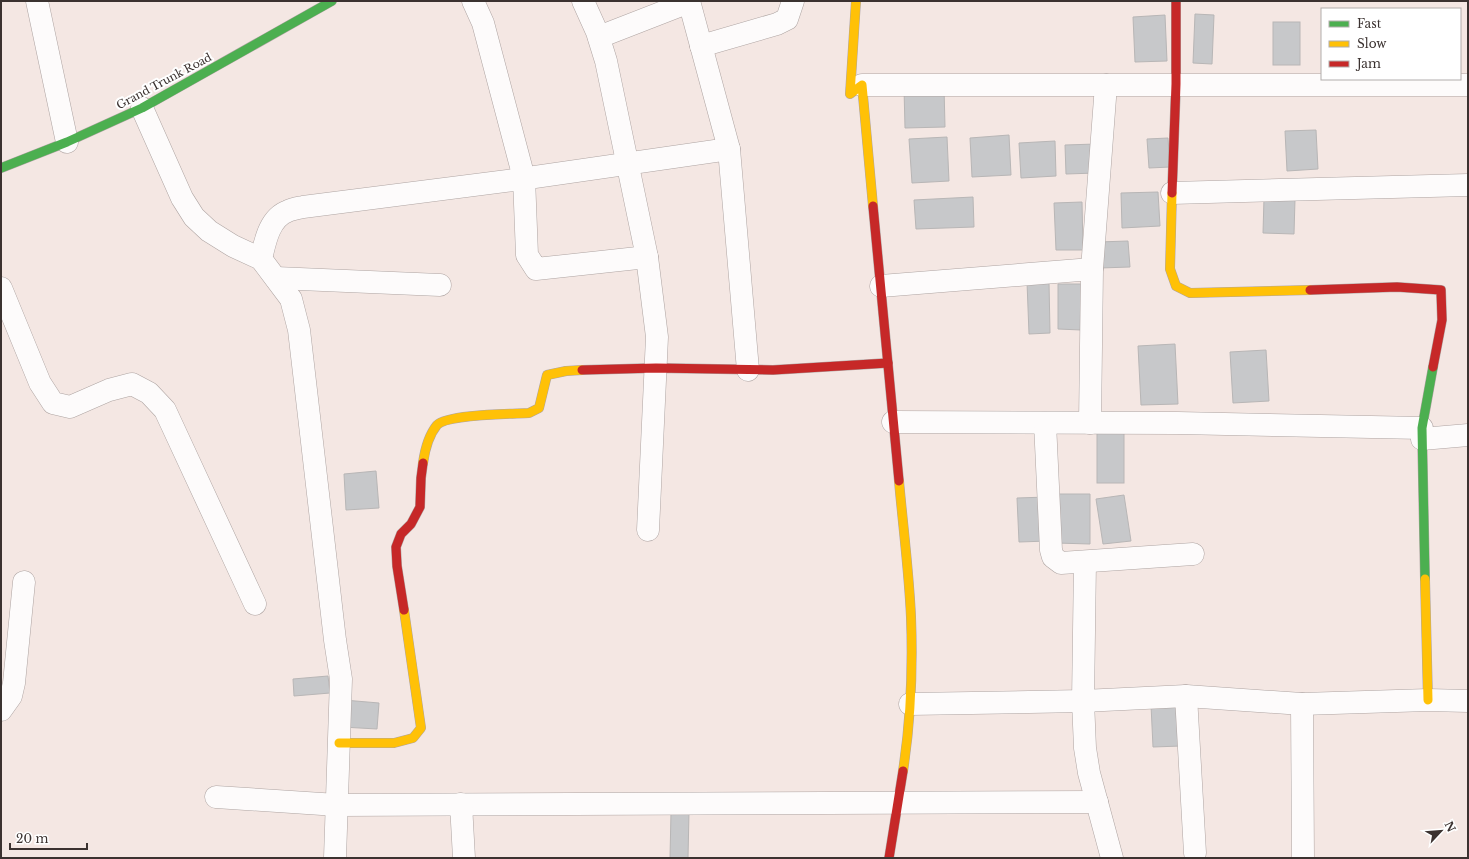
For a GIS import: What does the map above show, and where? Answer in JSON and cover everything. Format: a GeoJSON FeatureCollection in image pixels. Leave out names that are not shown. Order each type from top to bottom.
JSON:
{"type":"FeatureCollection","features":[{"type":"Feature","properties":{"kind":"street"},"geometry":{"type":"LineString","coordinates":[[37,1],[67,142]]}},
{"type":"Feature","properties":{"kind":"street","name":"Grand Trunk Road"},"geometry":{"type":"LineString","coordinates":[[1,168],[67,142],[142,108],[332,1]]}},
{"type":"Feature","properties":{"kind":"street"},"geometry":{"type":"LineString","coordinates":[[474,1],[483,23],[524,178],[527,256],[536,269],[647,257]]}},
{"type":"Feature","properties":{"kind":"street"},"geometry":{"type":"LineString","coordinates":[[583,1],[599,37],[606,61],[647,257],[657,337],[648,530]]}},
{"type":"Feature","properties":{"kind":"street"},"geometry":{"type":"LineString","coordinates":[[701,46],[777,24],[787,19],[792,1]]}},
{"type":"Feature","properties":{"kind":"street"},"geometry":{"type":"LineString","coordinates":[[856,1],[850,94],[862,85],[1468,85]]}},
{"type":"Feature","properties":{"kind":"street"},"geometry":{"type":"LineString","coordinates":[[1176,1],[1176,84],[1170,269],[1176,286],[1190,293],[1397,287],[1441,290],[1442,320],[1422,434],[1428,700]]}},
{"type":"Feature","properties":{"kind":"street"},"geometry":{"type":"LineString","coordinates":[[599,37],[689,2],[729,149],[748,370]]}},
{"type":"Feature","properties":{"kind":"street"},"geometry":{"type":"LineString","coordinates":[[862,85],[911,616],[912,676],[909,731],[889,858]]}},
{"type":"Feature","properties":{"kind":"street"},"geometry":{"type":"LineString","coordinates":[[1090,423],[1092,269],[1106,85]]}},
{"type":"Feature","properties":{"kind":"street"},"geometry":{"type":"LineString","coordinates":[[142,108],[182,198],[194,217],[209,232],[233,246],[261,259],[291,299],[299,330],[335,640],[341,678],[335,858]]}},
{"type":"Feature","properties":{"kind":"street"},"geometry":{"type":"LineString","coordinates":[[261,259],[267,236],[274,221],[286,211],[303,207],[729,149]]}},
{"type":"Feature","properties":{"kind":"street"},"geometry":{"type":"LineString","coordinates":[[1172,193],[1468,185]]}},
{"type":"Feature","properties":{"kind":"street"},"geometry":{"type":"LineString","coordinates":[[881,286],[1092,269]]}},
{"type":"Feature","properties":{"kind":"street"},"geometry":{"type":"LineString","coordinates":[[276,278],[440,285]]}},
{"type":"Feature","properties":{"kind":"street"},"geometry":{"type":"LineString","coordinates":[[1,288],[40,384],[53,403],[70,407],[109,390],[132,384],[149,393],[165,410],[255,604]]}},
{"type":"Feature","properties":{"kind":"street"},"geometry":{"type":"LineString","coordinates":[[339,743],[394,743],[413,738],[421,728],[397,566],[396,547],[401,534],[411,524],[420,507],[421,478],[426,445],[438,424],[453,418],[529,413],[539,408],[547,375],[566,371],[656,368],[773,370],[888,363]]}},
{"type":"Feature","properties":{"kind":"street"},"geometry":{"type":"LineString","coordinates":[[893,422],[1178,423],[1468,435]]}},
{"type":"Feature","properties":{"kind":"street"},"geometry":{"type":"LineString","coordinates":[[1045,422],[1051,550],[1053,557],[1061,563],[1193,554]]}},
{"type":"Feature","properties":{"kind":"street"},"geometry":{"type":"LineString","coordinates":[[1085,562],[1083,701],[1085,748],[1089,773],[1112,858]]}},
{"type":"Feature","properties":{"kind":"street"},"geometry":{"type":"LineString","coordinates":[[1,710],[11,696],[14,683],[24,582]]}},
{"type":"Feature","properties":{"kind":"street"},"geometry":{"type":"LineString","coordinates":[[910,704],[1083,701],[1186,696],[1302,704],[1428,700],[1468,701]]}},
{"type":"Feature","properties":{"kind":"street"},"geometry":{"type":"LineString","coordinates":[[1186,696],[1195,853]]}},
{"type":"Feature","properties":{"kind":"street"},"geometry":{"type":"LineString","coordinates":[[1302,704],[1303,858]]}},
{"type":"Feature","properties":{"kind":"street"},"geometry":{"type":"LineString","coordinates":[[216,797],[337,805],[1097,802]]}},
{"type":"Feature","properties":{"kind":"street"},"geometry":{"type":"LineString","coordinates":[[461,804],[464,858]]}},
{"type":"Feature","properties":{"kind":"building"},"geometry":{"type":"Polygon","coordinates":[[[1195,14],[1214,15],[1212,64],[1193,63],[1195,14]]]}},
{"type":"Feature","properties":{"kind":"building"},"geometry":{"type":"Polygon","coordinates":[[[1165,15],[1167,61],[1135,62],[1133,17],[1165,15]]]}},
{"type":"Feature","properties":{"kind":"building"},"geometry":{"type":"Polygon","coordinates":[[[1273,22],[1300,22],[1300,65],[1273,65],[1273,22]]]}},
{"type":"Feature","properties":{"kind":"building"},"geometry":{"type":"Polygon","coordinates":[[[944,87],[945,127],[905,128],[904,88],[944,87]]]}},
{"type":"Feature","properties":{"kind":"building"},"geometry":{"type":"Polygon","coordinates":[[[1316,130],[1318,169],[1287,171],[1285,131],[1316,130]]]}},
{"type":"Feature","properties":{"kind":"building"},"geometry":{"type":"Polygon","coordinates":[[[1009,135],[1011,175],[972,177],[970,138],[1009,135]]]}},
{"type":"Feature","properties":{"kind":"building"},"geometry":{"type":"Polygon","coordinates":[[[947,137],[949,181],[912,183],[909,139],[947,137]]]}},
{"type":"Feature","properties":{"kind":"building"},"geometry":{"type":"Polygon","coordinates":[[[1168,138],[1170,167],[1149,168],[1147,139],[1168,138]]]}},
{"type":"Feature","properties":{"kind":"building"},"geometry":{"type":"Polygon","coordinates":[[[1055,141],[1056,176],[1021,178],[1019,143],[1055,141]]]}},
{"type":"Feature","properties":{"kind":"building"},"geometry":{"type":"Polygon","coordinates":[[[1096,144],[1096,173],[1066,174],[1065,145],[1096,144]]]}},
{"type":"Feature","properties":{"kind":"building"},"geometry":{"type":"Polygon","coordinates":[[[1158,192],[1160,226],[1122,228],[1121,193],[1158,192]]]}},
{"type":"Feature","properties":{"kind":"building"},"geometry":{"type":"Polygon","coordinates":[[[973,197],[974,227],[916,229],[914,200],[973,197]]]}},
{"type":"Feature","properties":{"kind":"building"},"geometry":{"type":"Polygon","coordinates":[[[1264,198],[1295,199],[1294,234],[1263,233],[1264,198]]]}},
{"type":"Feature","properties":{"kind":"building"},"geometry":{"type":"Polygon","coordinates":[[[1082,202],[1083,250],[1056,250],[1054,203],[1082,202]]]}},
{"type":"Feature","properties":{"kind":"building"},"geometry":{"type":"Polygon","coordinates":[[[1128,241],[1130,267],[1100,268],[1098,242],[1128,241]]]}},
{"type":"Feature","properties":{"kind":"building"},"geometry":{"type":"Polygon","coordinates":[[[1027,282],[1049,282],[1050,333],[1029,334],[1027,282]]]}},
{"type":"Feature","properties":{"kind":"building"},"geometry":{"type":"Polygon","coordinates":[[[1058,284],[1081,284],[1081,330],[1058,329],[1058,284]]]}},
{"type":"Feature","properties":{"kind":"building"},"geometry":{"type":"Polygon","coordinates":[[[1175,344],[1178,404],[1141,405],[1138,346],[1175,344]]]}},
{"type":"Feature","properties":{"kind":"building"},"geometry":{"type":"Polygon","coordinates":[[[1266,350],[1269,401],[1233,403],[1230,352],[1266,350]]]}},
{"type":"Feature","properties":{"kind":"building"},"geometry":{"type":"Polygon","coordinates":[[[1097,432],[1124,432],[1124,483],[1097,483],[1097,432]]]}},
{"type":"Feature","properties":{"kind":"building"},"geometry":{"type":"Polygon","coordinates":[[[376,471],[379,508],[346,510],[344,474],[376,471]]]}},
{"type":"Feature","properties":{"kind":"building"},"geometry":{"type":"Polygon","coordinates":[[[1056,494],[1090,494],[1090,544],[1056,543],[1056,494]]]}},
{"type":"Feature","properties":{"kind":"building"},"geometry":{"type":"Polygon","coordinates":[[[1124,495],[1131,541],[1103,544],[1096,499],[1124,495]]]}},
{"type":"Feature","properties":{"kind":"building"},"geometry":{"type":"Polygon","coordinates":[[[1047,497],[1048,541],[1019,542],[1017,498],[1047,497]]]}},
{"type":"Feature","properties":{"kind":"building"},"geometry":{"type":"Polygon","coordinates":[[[328,676],[330,693],[294,696],[293,679],[328,676]]]}},
{"type":"Feature","properties":{"kind":"building"},"geometry":{"type":"Polygon","coordinates":[[[344,700],[379,703],[377,729],[342,727],[344,700]]]}},
{"type":"Feature","properties":{"kind":"building"},"geometry":{"type":"Polygon","coordinates":[[[1179,704],[1181,746],[1153,747],[1151,705],[1179,704]]]}},
{"type":"Feature","properties":{"kind":"building"},"geometry":{"type":"Polygon","coordinates":[[[671,812],[689,812],[688,858],[670,858],[671,812]]]}},
{"type":"Feature","properties":{"kind":"traffic: fast"},"geometry":{"type":"LineString","coordinates":[[1,168],[67,142],[142,108],[332,1]]}},
{"type":"Feature","properties":{"kind":"traffic: fast"},"geometry":{"type":"LineString","coordinates":[[1425,579],[1422,428],[1433,367]]}},
{"type":"Feature","properties":{"kind":"traffic: slow"},"geometry":{"type":"LineString","coordinates":[[856,1],[850,94],[862,85],[873,206]]}},
{"type":"Feature","properties":{"kind":"traffic: slow"},"geometry":{"type":"LineString","coordinates":[[1172,193],[1170,269],[1176,286],[1190,293],[1310,290]]}},
{"type":"Feature","properties":{"kind":"traffic: slow"},"geometry":{"type":"LineString","coordinates":[[423,463],[429,438],[437,425],[443,421],[495,414],[529,413],[539,408],[547,375],[566,371],[582,370]]}},
{"type":"Feature","properties":{"kind":"traffic: slow"},"geometry":{"type":"LineString","coordinates":[[899,481],[909,583],[912,637],[910,713],[903,771]]}},
{"type":"Feature","properties":{"kind":"traffic: slow"},"geometry":{"type":"LineString","coordinates":[[1425,579],[1428,700]]}},
{"type":"Feature","properties":{"kind":"traffic: slow"},"geometry":{"type":"LineString","coordinates":[[339,743],[394,743],[413,738],[421,728],[404,610]]}},
{"type":"Feature","properties":{"kind":"traffic: jam"},"geometry":{"type":"LineString","coordinates":[[1172,193],[1176,84],[1176,1]]}},
{"type":"Feature","properties":{"kind":"traffic: jam"},"geometry":{"type":"LineString","coordinates":[[873,206],[899,481]]}},
{"type":"Feature","properties":{"kind":"traffic: jam"},"geometry":{"type":"LineString","coordinates":[[1310,290],[1397,287],[1441,290],[1442,320],[1433,367]]}},
{"type":"Feature","properties":{"kind":"traffic: jam"},"geometry":{"type":"LineString","coordinates":[[582,370],[656,368],[773,370],[888,363]]}},
{"type":"Feature","properties":{"kind":"traffic: jam"},"geometry":{"type":"LineString","coordinates":[[404,610],[397,566],[396,547],[401,534],[411,524],[420,507],[423,463]]}},
{"type":"Feature","properties":{"kind":"traffic: jam"},"geometry":{"type":"LineString","coordinates":[[889,858],[903,771]]}}]}
